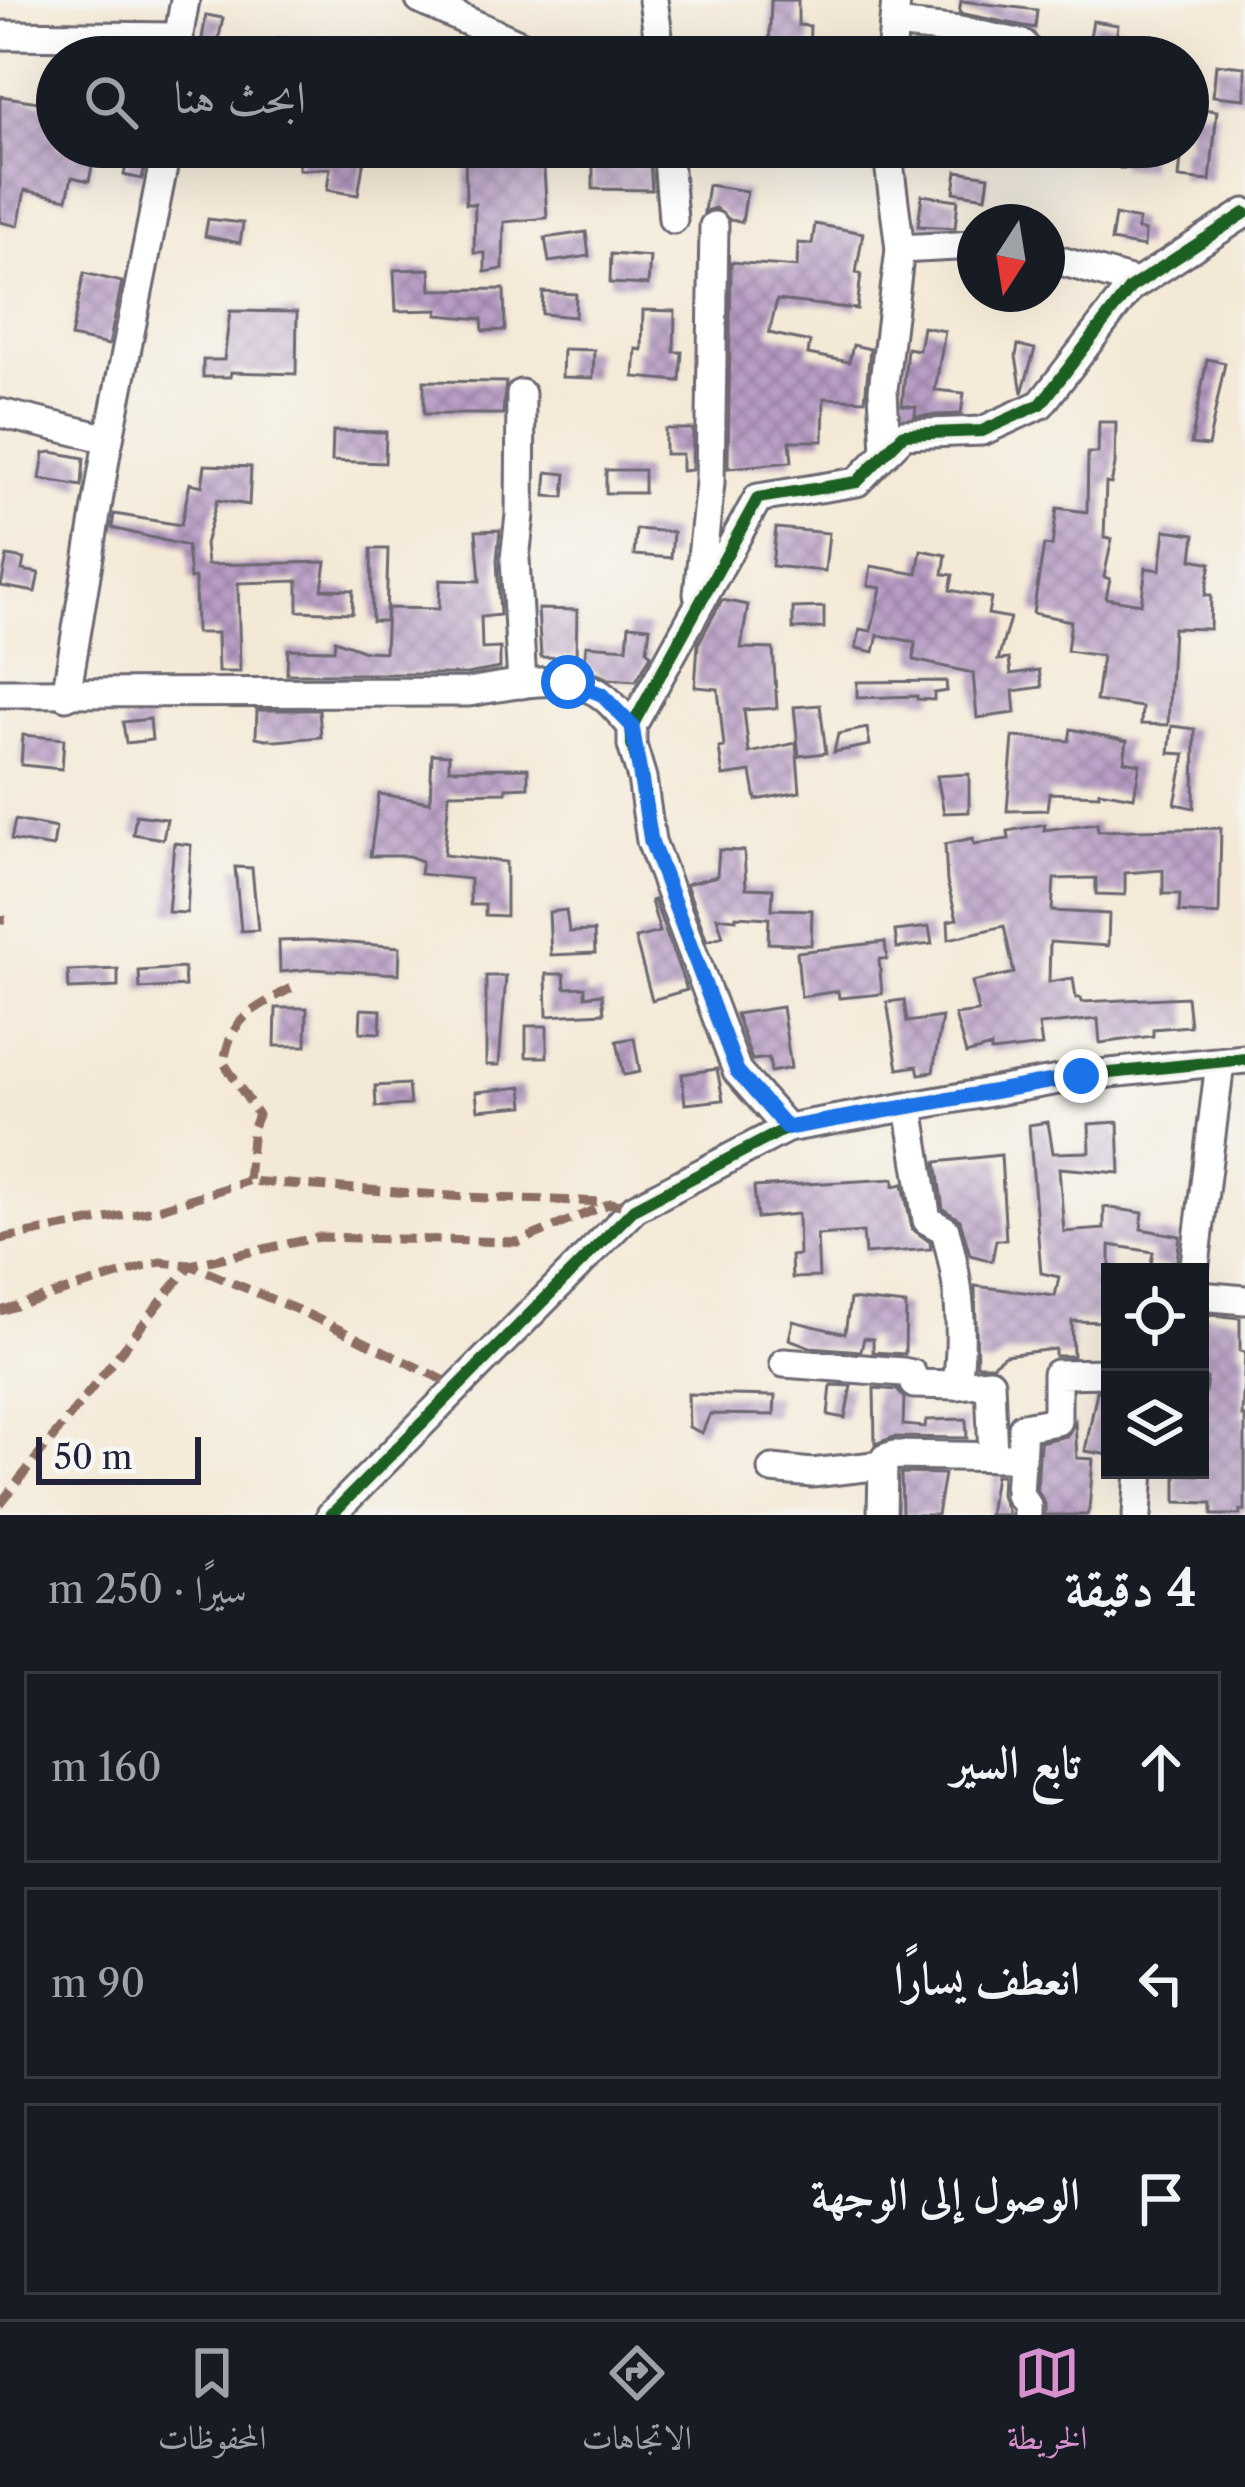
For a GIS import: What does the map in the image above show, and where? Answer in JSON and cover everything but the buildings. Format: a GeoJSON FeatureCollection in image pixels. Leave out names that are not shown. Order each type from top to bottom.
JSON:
{"type":"FeatureCollection","features":[{"type":"Feature","properties":{"kind":"street"},"geometry":{"type":"LineString","coordinates":[[179,36],[185,0]]}},
{"type":"Feature","properties":{"kind":"street"},"geometry":{"type":"LineString","coordinates":[[420,0],[501,36]]}},
{"type":"Feature","properties":{"kind":"street"},"geometry":{"type":"LineString","coordinates":[[653,0],[658,36]]}},
{"type":"Feature","properties":{"kind":"street"},"geometry":{"type":"LineString","coordinates":[[895,12],[984,36]]}},
{"type":"Feature","properties":{"kind":"street"},"geometry":{"type":"LineString","coordinates":[[0,35],[36,37]]}},
{"type":"Feature","properties":{"kind":"street"},"geometry":{"type":"LineString","coordinates":[[65,696],[163,168]]}},
{"type":"Feature","properties":{"kind":"street"},"geometry":{"type":"LineString","coordinates":[[669,168],[673,219]]}},
{"type":"Feature","properties":{"kind":"street"},"geometry":{"type":"LineString","coordinates":[[886,452],[883,389],[900,249],[890,168]]}},
{"type":"Feature","properties":{"kind":"street"},"geometry":{"type":"LineString","coordinates":[[632,726],[758,498],[857,482],[904,434],[982,431],[1041,404],[1137,284],[1245,213]]}},
{"type":"Feature","properties":{"kind":"street"},"geometry":{"type":"LineString","coordinates":[[696,604],[710,483],[714,226]]}},
{"type":"Feature","properties":{"kind":"street"},"geometry":{"type":"LineString","coordinates":[[900,249],[957,246]]}},
{"type":"Feature","properties":{"kind":"street"},"geometry":{"type":"LineString","coordinates":[[1065,262],[1137,284]]}},
{"type":"Feature","properties":{"kind":"street"},"geometry":{"type":"LineString","coordinates":[[521,394],[515,559],[522,684]]}},
{"type":"Feature","properties":{"kind":"street"},"geometry":{"type":"LineString","coordinates":[[0,413],[110,439]]}},
{"type":"Feature","properties":{"kind":"street"},"geometry":{"type":"LineString","coordinates":[[0,694],[469,692],[568,682],[601,694],[632,726],[651,841],[737,1071],[787,1128]]}},
{"type":"Feature","properties":{"kind":"street"},"geometry":{"type":"LineString","coordinates":[[331,1515],[635,1208],[787,1128],[1081,1076],[1232,1061],[1196,1263]]}},
{"type":"Feature","properties":{"kind":"street"},"geometry":{"type":"LineString","coordinates":[[909,1107],[927,1220],[945,1230],[959,1278],[962,1346],[957,1385]]}},
{"type":"Feature","properties":{"kind":"street"},"geometry":{"type":"LineString","coordinates":[[1209,1297],[1245,1300]]}},
{"type":"Feature","properties":{"kind":"street"},"geometry":{"type":"LineString","coordinates":[[784,1363],[903,1372],[912,1374],[914,1384],[990,1382],[1006,1457],[1027,1515]]}},
{"type":"Feature","properties":{"kind":"street"},"geometry":{"type":"LineString","coordinates":[[1006,1457],[1023,1426],[1057,1421],[1057,1374],[1101,1373]]}},
{"type":"Feature","properties":{"kind":"street"},"geometry":{"type":"LineString","coordinates":[[883,1515],[885,1459],[894,1455],[1006,1457]]}},
{"type":"Feature","properties":{"kind":"street"},"geometry":{"type":"LineString","coordinates":[[772,1469],[812,1473],[883,1465]]}},
{"type":"Feature","properties":{"kind":"street"},"geometry":{"type":"LineString","coordinates":[[1137,1515],[1139,1479]]}},
{"type":"Feature","properties":{"kind":"marked path"},"geometry":{"type":"LineString","coordinates":[[0,924],[2,915]]}},
{"type":"Feature","properties":{"kind":"marked path"},"geometry":{"type":"LineString","coordinates":[[291,988],[246,1016],[227,1047],[224,1063],[258,1115],[248,1181],[605,1202]]}},
{"type":"Feature","properties":{"kind":"marked path"},"geometry":{"type":"LineString","coordinates":[[0,1239],[158,1209],[248,1181]]}},
{"type":"Feature","properties":{"kind":"marked path"},"geometry":{"type":"LineString","coordinates":[[0,1504],[190,1265],[319,1237],[518,1242],[611,1203],[635,1208]]}},
{"type":"Feature","properties":{"kind":"marked path"},"geometry":{"type":"LineString","coordinates":[[0,1311],[160,1262],[190,1265],[305,1313],[458,1387]]}},
{"type":"Feature","properties":{"kind":"cycle path"},"geometry":{"type":"LineString","coordinates":[[787,1128],[737,1071],[651,841],[632,726],[758,498],[857,482],[904,434],[982,431],[1041,404],[1130,288],[1245,213]]}},
{"type":"Feature","properties":{"kind":"cycle path"},"geometry":{"type":"LineString","coordinates":[[331,1515],[635,1208],[787,1128],[1081,1076],[1245,1059]]}},
{"type":"Feature","properties":{"kind":"route"},"geometry":{"type":"LineString","coordinates":[[568,682],[601,694],[632,726],[651,841],[737,1071],[787,1128],[1081,1076]]}}]}
